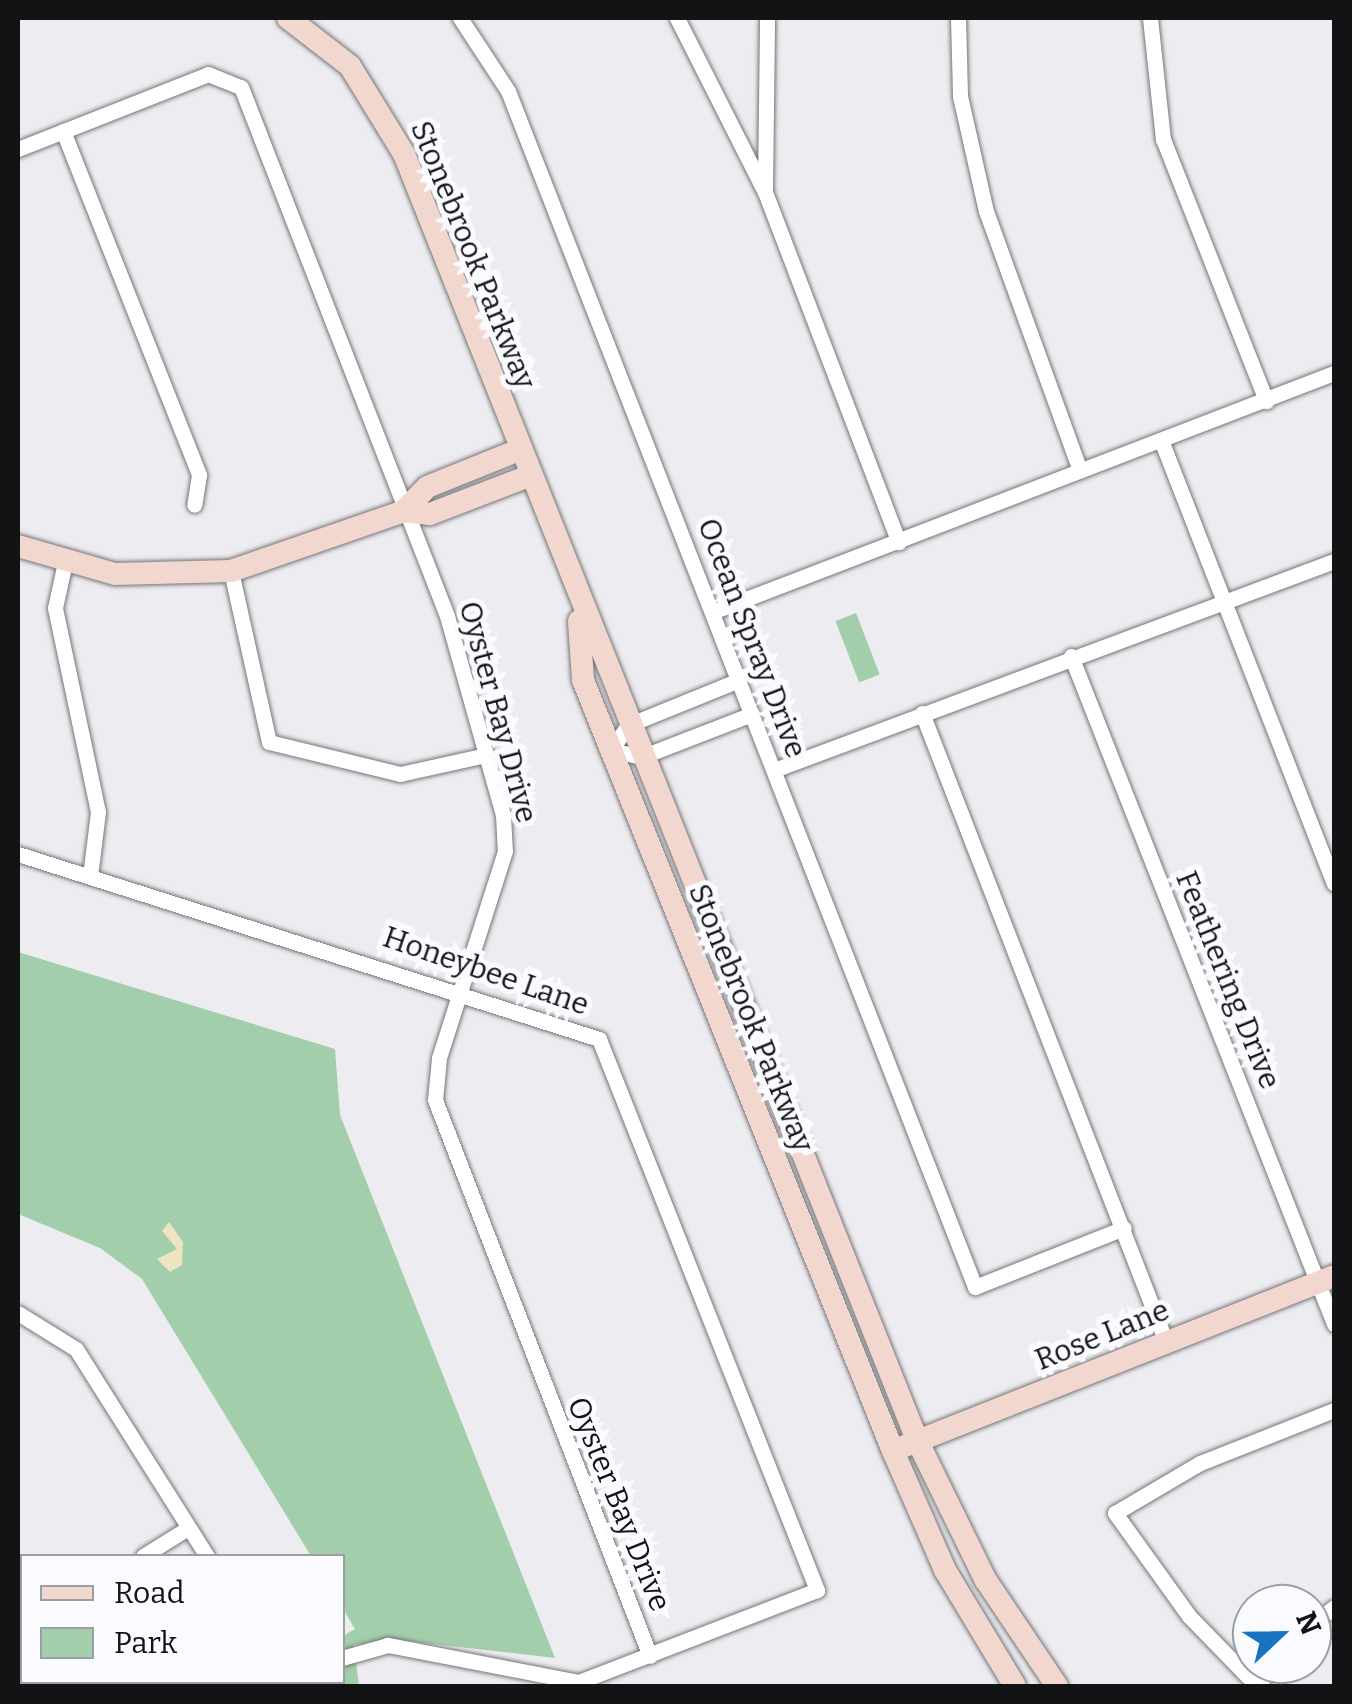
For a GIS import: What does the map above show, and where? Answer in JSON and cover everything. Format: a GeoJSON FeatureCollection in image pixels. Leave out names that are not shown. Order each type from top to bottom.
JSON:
{"type":"FeatureCollection","features":[{"type":"Feature","properties":{"kind":"street","name":"Stonebrook Parkway"},"geometry":{"type":"LineString","coordinates":[[288,18],[350,66],[382,111],[918,1440],[985,1578],[1058,1686]]}},
{"type":"Feature","properties":{"kind":"street","name":"Ocean Spray Drive"},"geometry":{"type":"LineString","coordinates":[[460,18],[508,90],[975,1287],[1124,1228]]}},
{"type":"Feature","properties":{"kind":"street"},"geometry":{"type":"LineString","coordinates":[[698,18],[679,21],[765,192],[899,542]]}},
{"type":"Feature","properties":{"kind":"street"},"geometry":{"type":"LineString","coordinates":[[765,192],[767,18]]}},
{"type":"Feature","properties":{"kind":"street"},"geometry":{"type":"LineString","coordinates":[[958,18],[960,96],[986,210],[1080,471]]}},
{"type":"Feature","properties":{"kind":"street"},"geometry":{"type":"LineString","coordinates":[[1150,18],[1163,138],[1266,401]]}},
{"type":"Feature","properties":{"kind":"street","name":"Oyster Bay Drive"},"geometry":{"type":"LineString","coordinates":[[63,131],[208,74],[228,74],[404,511],[486,754],[505,850],[439,1058],[439,1122],[650,1656]]}},
{"type":"Feature","properties":{"kind":"street"},"geometry":{"type":"LineString","coordinates":[[18,150],[63,131],[198,475],[194,505]]}},
{"type":"Feature","properties":{"kind":"street"},"geometry":{"type":"LineString","coordinates":[[712,612],[1334,372]]}},
{"type":"Feature","properties":{"kind":"street"},"geometry":{"type":"LineString","coordinates":[[1161,440],[1334,883]]}},
{"type":"Feature","properties":{"kind":"street"},"geometry":{"type":"LineString","coordinates":[[404,511],[427,487],[519,450]]}},
{"type":"Feature","properties":{"kind":"street"},"geometry":{"type":"LineString","coordinates":[[18,546],[65,562],[162,579],[231,571],[404,511],[430,514],[529,476]]}},
{"type":"Feature","properties":{"kind":"street"},"geometry":{"type":"LineString","coordinates":[[774,770],[1071,656],[1226,605],[1334,561]]}},
{"type":"Feature","properties":{"kind":"street"},"geometry":{"type":"LineString","coordinates":[[65,562],[55,608],[98,812],[90,876]]}},
{"type":"Feature","properties":{"kind":"street"},"geometry":{"type":"LineString","coordinates":[[231,571],[270,742],[400,774],[486,754]]}},
{"type":"Feature","properties":{"kind":"street","name":"Stonebrook Parkway"},"geometry":{"type":"LineString","coordinates":[[578,602],[583,680],[892,1451],[944,1570],[1015,1686]]}},
{"type":"Feature","properties":{"kind":"street","name":"Feathering Drive"},"geometry":{"type":"LineString","coordinates":[[1071,656],[1326,1279],[1334,1324]]}},
{"type":"Feature","properties":{"kind":"street"},"geometry":{"type":"LineString","coordinates":[[739,680],[628,725],[611,750],[641,757],[752,714]]}},
{"type":"Feature","properties":{"kind":"street"},"geometry":{"type":"LineString","coordinates":[[922,713],[1166,1342]]}},
{"type":"Feature","properties":{"kind":"street","name":"Honeybee Lane"},"geometry":{"type":"LineString","coordinates":[[18,854],[464,989],[599,1038],[817,1590],[650,1656]]}},
{"type":"Feature","properties":{"kind":"street","name":"Rose Lane"},"geometry":{"type":"LineString","coordinates":[[892,1451],[1326,1279]]}},
{"type":"Feature","properties":{"kind":"street"},"geometry":{"type":"LineString","coordinates":[[18,1313],[76,1349],[206,1554]]}},
{"type":"Feature","properties":{"kind":"street"},"geometry":{"type":"LineString","coordinates":[[1256,1686],[1190,1616],[1115,1512],[1200,1463],[1334,1410]]}},
{"type":"Feature","properties":{"kind":"street"},"geometry":{"type":"LineString","coordinates":[[146,1554],[188,1528]]}},
{"type":"Feature","properties":{"kind":"street"},"geometry":{"type":"LineString","coordinates":[[345,1657],[388,1646],[579,1682],[650,1656]]}},
{"type":"Feature","properties":{"kind":"green space"},"geometry":{"type":"Polygon","coordinates":[[[856,613],[880,675],[859,683],[835,621],[856,613]]]}},
{"type":"Feature","properties":{"kind":"green space"},"geometry":{"type":"Polygon","coordinates":[[[18,952],[335,1049],[340,1115],[555,1658],[389,1639],[354,1645],[359,1686],[313,1686],[345,1684],[345,1635],[355,1629],[345,1612],[345,1554],[310,1554],[142,1279],[100,1248],[18,1214],[18,952]]]}},
{"type":"Feature","properties":{"kind":"sand"},"geometry":{"type":"Polygon","coordinates":[[[169,1222],[183,1242],[182,1265],[170,1272],[157,1259],[177,1249],[162,1231],[169,1222]]]}}]}
